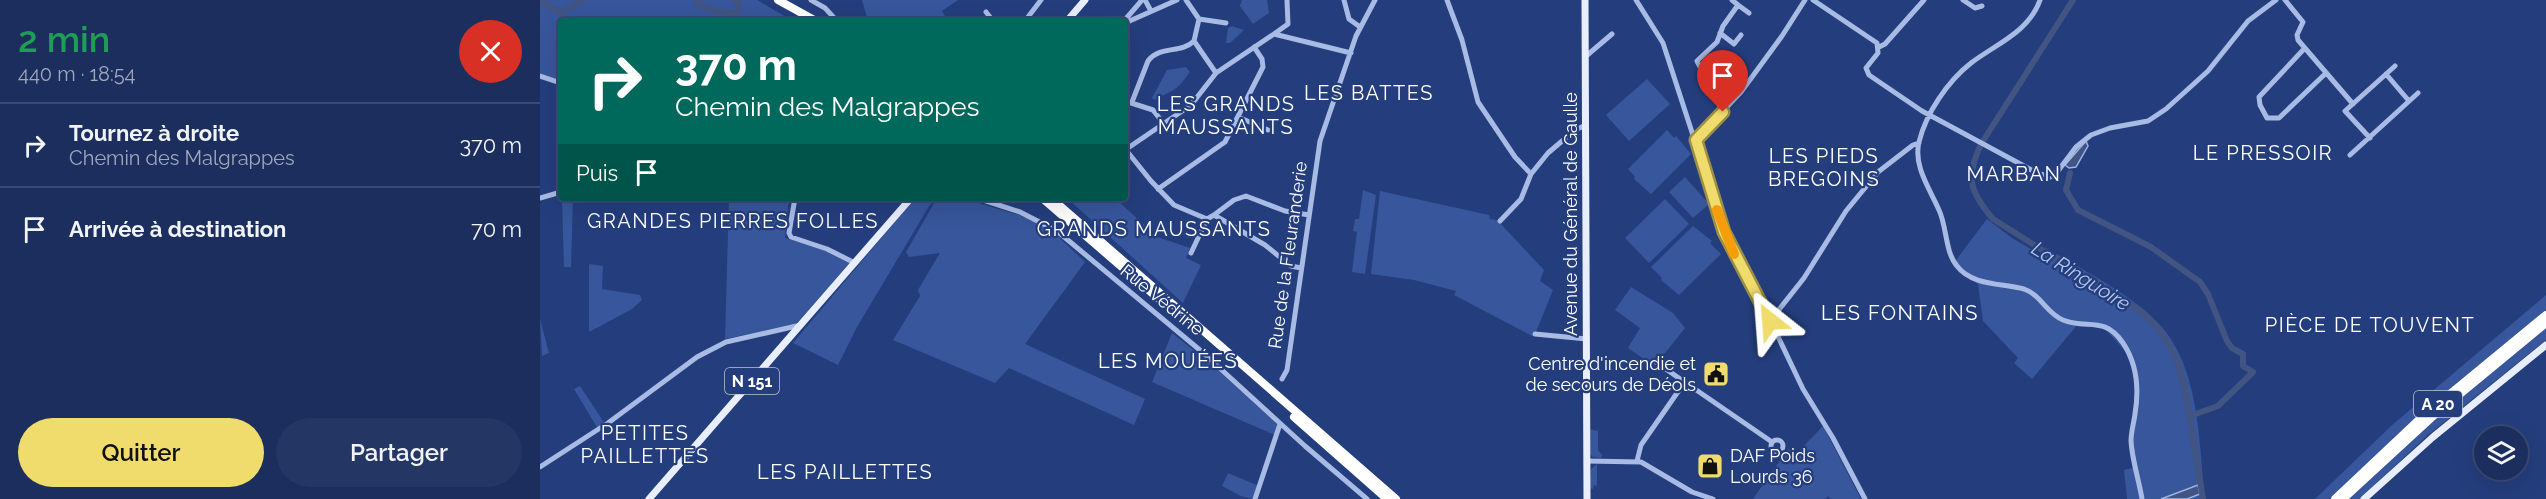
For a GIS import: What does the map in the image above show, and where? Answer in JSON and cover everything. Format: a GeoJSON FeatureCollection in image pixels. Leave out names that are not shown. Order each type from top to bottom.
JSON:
{"type":"FeatureCollection","features":[{"type":"Feature","properties":{"kind":"highway"},"geometry":{"type":"LineString","coordinates":[[768,0],[800,18]]}},
{"type":"Feature","properties":{"kind":"highway"},"geometry":{"type":"LineString","coordinates":[[778,0],[811,18]]}},
{"type":"Feature","properties":{"kind":"highway"},"geometry":{"type":"LineString","coordinates":[[1040,201],[1070,222]]}},
{"type":"Feature","properties":{"kind":"highway"},"geometry":{"type":"LineString","coordinates":[[1046,201],[1387,499]]}},
{"type":"Feature","properties":{"kind":"highway"},"geometry":{"type":"LineString","coordinates":[[1054,201],[1396,499]]}},
{"type":"Feature","properties":{"kind":"highway"},"geometry":{"type":"LineString","coordinates":[[1061,201],[1104,244]]}},
{"type":"Feature","properties":{"kind":"highway","name":"A 20"},"geometry":{"type":"LineString","coordinates":[[2334,499],[2422,417],[2546,315]]}},
{"type":"Feature","properties":{"kind":"highway","name":"A 20"},"geometry":{"type":"LineString","coordinates":[[2343,499],[2431,418],[2546,323]]}},
{"type":"Feature","properties":{"kind":"main road"},"geometry":{"type":"LineString","coordinates":[[1070,18],[1085,0]]}},
{"type":"Feature","properties":{"kind":"main road","name":"Avenue du Général de Gaulle"},"geometry":{"type":"LineString","coordinates":[[1585,0],[1587,499]]}},
{"type":"Feature","properties":{"kind":"main road","name":"N 151"},"geometry":{"type":"LineString","coordinates":[[649,499],[908,201]]}},
{"type":"Feature","properties":{"kind":"main road"},"geometry":{"type":"LineString","coordinates":[[2364,499],[2433,437],[2546,345]]}},
{"type":"Feature","properties":{"kind":"street"},"geometry":{"type":"LineString","coordinates":[[811,0],[825,8],[834,18]]}},
{"type":"Feature","properties":{"kind":"street"},"geometry":{"type":"LineString","coordinates":[[1027,18],[1041,0]]}},
{"type":"Feature","properties":{"kind":"street"},"geometry":{"type":"LineString","coordinates":[[1127,18],[1143,0],[1151,11]]}},
{"type":"Feature","properties":{"kind":"street"},"geometry":{"type":"LineString","coordinates":[[1128,20],[1177,0]]}},
{"type":"Feature","properties":{"kind":"street"},"geometry":{"type":"LineString","coordinates":[[1132,102],[1152,56],[1158,52],[1187,47],[1194,41],[1199,19],[1186,0]]}},
{"type":"Feature","properties":{"kind":"street"},"geometry":{"type":"LineString","coordinates":[[1128,148],[1191,105],[1216,73],[1288,24],[1287,0]]}},
{"type":"Feature","properties":{"kind":"street"},"geometry":{"type":"LineString","coordinates":[[1344,0],[1349,19],[1360,27]]}},
{"type":"Feature","properties":{"kind":"street","name":"Rue de la Fleuranderie"},"geometry":{"type":"LineString","coordinates":[[1282,379],[1287,370],[1320,141],[1360,27],[1375,0]]}},
{"type":"Feature","properties":{"kind":"street"},"geometry":{"type":"LineString","coordinates":[[1447,0],[1462,40],[1478,102],[1515,157],[1531,174]]}},
{"type":"Feature","properties":{"kind":"street"},"geometry":{"type":"LineString","coordinates":[[1636,0],[1663,43],[1724,232],[1803,389],[1833,438],[1865,499]]}},
{"type":"Feature","properties":{"kind":"street"},"geometry":{"type":"LineString","coordinates":[[1732,0],[1749,13]]}},
{"type":"Feature","properties":{"kind":"street"},"geometry":{"type":"LineString","coordinates":[[1696,140],[1723,112],[1782,36],[1804,0]]}},
{"type":"Feature","properties":{"kind":"street"},"geometry":{"type":"LineString","coordinates":[[1813,0],[1871,38],[1879,47]]}},
{"type":"Feature","properties":{"kind":"street"},"geometry":{"type":"LineString","coordinates":[[1924,0],[1885,44],[1879,47],[1866,71],[1930,115],[2037,173],[2050,177],[2058,171],[2076,147],[2091,135],[2110,128],[2139,124],[2166,109],[2208,71],[2248,21],[2276,0]]}},
{"type":"Feature","properties":{"kind":"street"},"geometry":{"type":"LineString","coordinates":[[1964,0],[1975,8],[1982,6]]}},
{"type":"Feature","properties":{"kind":"street"},"geometry":{"type":"LineString","coordinates":[[2040,0],[2024,27],[1971,63],[1953,80],[1930,115],[1919,143],[1918,159],[1942,215],[1950,253],[1957,267],[1985,282],[2026,290],[2034,294],[2056,317],[2066,322],[2100,324],[2115,333],[2123,344],[2133,364],[2137,383],[2132,442],[2142,499]]}},
{"type":"Feature","properties":{"kind":"street"},"geometry":{"type":"LineString","coordinates":[[2285,0],[2303,21],[2297,35],[2304,50],[2354,104]]}},
{"type":"Feature","properties":{"kind":"street"},"geometry":{"type":"LineString","coordinates":[[1723,112],[1697,61],[1717,42],[1720,33],[1738,5]]}},
{"type":"Feature","properties":{"kind":"street"},"geometry":{"type":"LineString","coordinates":[[986,12],[991,18]]}},
{"type":"Feature","properties":{"kind":"street"},"geometry":{"type":"LineString","coordinates":[[1199,19],[1226,23]]}},
{"type":"Feature","properties":{"kind":"street"},"geometry":{"type":"LineString","coordinates":[[1720,33],[1734,44],[1741,35]]}},
{"type":"Feature","properties":{"kind":"street"},"geometry":{"type":"LineString","coordinates":[[1274,34],[1351,53]]}},
{"type":"Feature","properties":{"kind":"street"},"geometry":{"type":"LineString","coordinates":[[1585,57],[1612,34]]}},
{"type":"Feature","properties":{"kind":"street"},"geometry":{"type":"LineString","coordinates":[[1194,41],[1216,73]]}},
{"type":"Feature","properties":{"kind":"street"},"geometry":{"type":"LineString","coordinates":[[1158,189],[1223,144],[1263,67],[1262,59],[1254,47]]}},
{"type":"Feature","properties":{"kind":"street"},"geometry":{"type":"LineString","coordinates":[[2304,50],[2259,97],[2260,105],[2267,118],[2279,118],[2325,74]]}},
{"type":"Feature","properties":{"kind":"street"},"geometry":{"type":"LineString","coordinates":[[2370,138],[2345,111],[2395,66]]}},
{"type":"Feature","properties":{"kind":"street"},"geometry":{"type":"LineString","coordinates":[[2386,74],[2409,101]]}},
{"type":"Feature","properties":{"kind":"street"},"geometry":{"type":"LineString","coordinates":[[540,76],[558,82]]}},
{"type":"Feature","properties":{"kind":"street"},"geometry":{"type":"LineString","coordinates":[[2350,155],[2418,93]]}},
{"type":"Feature","properties":{"kind":"street"},"geometry":{"type":"LineString","coordinates":[[1128,101],[1153,110],[1164,124]]}},
{"type":"Feature","properties":{"kind":"street"},"geometry":{"type":"LineString","coordinates":[[1239,117],[1268,130]]}},
{"type":"Feature","properties":{"kind":"street"},"geometry":{"type":"LineString","coordinates":[[1500,221],[1521,199],[1531,174],[1552,149],[1577,129],[1586,125]]}},
{"type":"Feature","properties":{"kind":"street"},"geometry":{"type":"LineString","coordinates":[[1770,321],[1804,278],[1846,211],[1878,172],[1913,145],[1919,143]]}},
{"type":"Feature","properties":{"kind":"street"},"geometry":{"type":"LineString","coordinates":[[1128,154],[1158,189],[1178,208],[1207,219]]}},
{"type":"Feature","properties":{"kind":"street"},"geometry":{"type":"LineString","coordinates":[[540,198],[558,193]]}},
{"type":"Feature","properties":{"kind":"street"},"geometry":{"type":"LineString","coordinates":[[1191,253],[1207,219],[1242,196],[1285,211],[1309,215]]}},
{"type":"Feature","properties":{"kind":"street"},"geometry":{"type":"LineString","coordinates":[[794,201],[789,234],[791,237],[827,249],[855,263]]}},
{"type":"Feature","properties":{"kind":"street","name":"Rue Védrine"},"geometry":{"type":"LineString","coordinates":[[986,201],[1020,212],[1058,231],[1201,351],[1280,424],[1367,499]]}},
{"type":"Feature","properties":{"kind":"street"},"geometry":{"type":"LineString","coordinates":[[1214,215],[1266,245],[1290,265],[1301,268]]}},
{"type":"Feature","properties":{"kind":"street"},"geometry":{"type":"LineString","coordinates":[[540,467],[608,423],[697,357],[726,342],[801,325]]}},
{"type":"Feature","properties":{"kind":"street"},"geometry":{"type":"LineString","coordinates":[[1535,334],[1587,339]]}},
{"type":"Feature","properties":{"kind":"street"},"geometry":{"type":"LineString","coordinates":[[1657,363],[1772,442]]}},
{"type":"Feature","properties":{"kind":"street"},"geometry":{"type":"LineString","coordinates":[[1637,461],[1641,445],[1684,383]]}},
{"type":"Feature","properties":{"kind":"street"},"geometry":{"type":"LineString","coordinates":[[1255,499],[1280,424]]}},
{"type":"Feature","properties":{"kind":"street"},"geometry":{"type":"LineString","coordinates":[[1587,461],[1637,461],[1647,464],[1692,492],[1713,499]]}},
{"type":"Feature","properties":{"kind":"shaded area"},"geometry":{"type":"Polygon","coordinates":[[[540,0],[757,0],[788,18],[558,18],[558,85],[540,79],[540,0]]]}},
{"type":"Feature","properties":{"kind":"shaded area"},"geometry":{"type":"Polygon","coordinates":[[[862,0],[958,0],[942,11],[946,18],[867,18],[862,0]]]}},
{"type":"Feature","properties":{"kind":"shaded area"},"geometry":{"type":"Polygon","coordinates":[[[1242,0],[1267,0],[1269,13],[1253,24],[1240,6],[1242,0]]]}},
{"type":"Feature","properties":{"kind":"shaded area"},"geometry":{"type":"Polygon","coordinates":[[[1232,26],[1244,30],[1230,43],[1226,43],[1228,28],[1232,26]]]}},
{"type":"Feature","properties":{"kind":"shaded area"},"geometry":{"type":"Polygon","coordinates":[[[1186,67],[1190,72],[1177,87],[1155,100],[1152,98],[1167,70],[1186,67]]]}},
{"type":"Feature","properties":{"kind":"shaded area"},"geometry":{"type":"Polygon","coordinates":[[[1647,79],[1670,104],[1629,141],[1606,115],[1647,79]]]}},
{"type":"Feature","properties":{"kind":"shaded area"},"geometry":{"type":"Polygon","coordinates":[[[1667,130],[1674,138],[1676,136],[1691,154],[1651,194],[1634,179],[1635,177],[1628,169],[1667,130]]]}},
{"type":"Feature","properties":{"kind":"shaded area"},"geometry":{"type":"Polygon","coordinates":[[[2086,141],[2088,146],[2076,167],[2069,168],[2065,165],[2086,141]]]}},
{"type":"Feature","properties":{"kind":"shaded area"},"geometry":{"type":"Polygon","coordinates":[[[1685,177],[1709,204],[1693,218],[1669,192],[1685,177]]]}},
{"type":"Feature","properties":{"kind":"shaded area"},"geometry":{"type":"Polygon","coordinates":[[[1363,190],[1376,195],[1365,274],[1352,272],[1357,232],[1353,231],[1355,219],[1359,219],[1363,190]]]}},
{"type":"Feature","properties":{"kind":"shaded area"},"geometry":{"type":"Polygon","coordinates":[[[1380,191],[1489,215],[1490,219],[1497,220],[1544,270],[1540,281],[1553,290],[1534,337],[1454,295],[1456,291],[1414,280],[1371,274],[1380,191]]]}},
{"type":"Feature","properties":{"kind":"shaded area"},"geometry":{"type":"Polygon","coordinates":[[[1665,199],[1689,224],[1649,263],[1625,238],[1665,199]]]}},
{"type":"Feature","properties":{"kind":"shaded area"},"geometry":{"type":"Polygon","coordinates":[[[562,201],[573,201],[571,267],[564,267],[562,201]]]}},
{"type":"Feature","properties":{"kind":"shaded area"},"geometry":{"type":"Polygon","coordinates":[[[729,201],[789,201],[785,238],[817,247],[851,262],[796,324],[725,339],[729,201]]]}},
{"type":"Feature","properties":{"kind":"shaded area"},"geometry":{"type":"Polygon","coordinates":[[[912,201],[932,201],[857,327],[838,365],[793,343],[912,201]]]}},
{"type":"Feature","properties":{"kind":"shaded area"},"geometry":{"type":"Polygon","coordinates":[[[935,201],[974,201],[1019,215],[1049,228],[1085,262],[1025,344],[1145,399],[1134,425],[1009,368],[995,383],[893,340],[920,296],[918,290],[940,253],[909,257],[906,252],[935,201]]]}},
{"type":"Feature","properties":{"kind":"shaded area"},"geometry":{"type":"Polygon","coordinates":[[[1070,201],[1118,201],[1157,237],[1190,248],[1186,258],[1201,265],[1183,303],[1070,201]]]}},
{"type":"Feature","properties":{"kind":"shaded area"},"geometry":{"type":"Polygon","coordinates":[[[1987,219],[2012,238],[2041,255],[2047,248],[2110,286],[2142,308],[2166,332],[2186,369],[2192,390],[2205,499],[2187,499],[2200,494],[2198,485],[2161,499],[2127,499],[2124,470],[2135,467],[2130,440],[2138,397],[2132,358],[2103,327],[2078,324],[2032,379],[2014,363],[2018,358],[1983,321],[1978,284],[1953,264],[1987,219]]]}},
{"type":"Feature","properties":{"kind":"shaded area"},"geometry":{"type":"Polygon","coordinates":[[[1693,226],[1712,241],[1710,243],[1721,254],[1679,295],[1661,280],[1662,278],[1651,267],[1693,226]]]}},
{"type":"Feature","properties":{"kind":"shaded area"},"geometry":{"type":"Polygon","coordinates":[[[589,264],[603,266],[602,289],[640,295],[642,300],[632,309],[589,332],[589,264]]]}},
{"type":"Feature","properties":{"kind":"shaded area"},"geometry":{"type":"Polygon","coordinates":[[[1631,287],[1673,313],[1685,328],[1665,353],[1648,362],[1628,348],[1640,328],[1615,310],[1631,287]]]}},
{"type":"Feature","properties":{"kind":"shaded area"},"geometry":{"type":"Polygon","coordinates":[[[2546,295],[2546,310],[2417,417],[2329,499],[2315,499],[2391,426],[2546,295]]]}},
{"type":"Feature","properties":{"kind":"shaded area"},"geometry":{"type":"Polygon","coordinates":[[[540,319],[549,353],[542,356],[540,319]]]}},
{"type":"Feature","properties":{"kind":"shaded area"},"geometry":{"type":"Polygon","coordinates":[[[2546,328],[2546,340],[2428,435],[2360,499],[2348,499],[2423,429],[2546,328]]]}},
{"type":"Feature","properties":{"kind":"shaded area"},"geometry":{"type":"Polygon","coordinates":[[[1172,333],[1216,368],[1278,425],[1275,435],[1152,382],[1172,333]]]}},
{"type":"Feature","properties":{"kind":"shaded area"},"geometry":{"type":"Polygon","coordinates":[[[580,386],[605,424],[598,429],[574,389],[580,386]]]}},
{"type":"Feature","properties":{"kind":"shaded area"},"geometry":{"type":"Polygon","coordinates":[[[1823,426],[1861,499],[1831,499],[1828,496],[1825,499],[1753,499],[1788,449],[1796,454],[1823,426]]]}},
{"type":"Feature","properties":{"kind":"shaded area"},"geometry":{"type":"Polygon","coordinates":[[[1589,429],[1598,431],[1598,450],[1602,455],[1601,458],[1590,454],[1589,429]]]}},
{"type":"Feature","properties":{"kind":"shaded area"},"geometry":{"type":"Polygon","coordinates":[[[1597,464],[1597,486],[1594,485],[1593,489],[1589,488],[1591,469],[1597,464]]]}},
{"type":"Feature","properties":{"kind":"shaded area"},"geometry":{"type":"Polygon","coordinates":[[[1228,473],[1259,486],[1253,499],[1241,496],[1222,486],[1228,473]]]}},
{"type":"Feature","properties":{"kind":"shaded area"},"geometry":{"type":"Polygon","coordinates":[[[2198,485],[2200,494],[2187,499],[2161,499],[2198,485]]]}},
{"type":"Feature","properties":{"kind":"waterway"},"geometry":{"type":"LineString","coordinates":[[540,1],[561,13],[583,0]]}},
{"type":"Feature","properties":{"kind":"waterway"},"geometry":{"type":"LineString","coordinates":[[697,0],[698,4],[715,11],[735,13],[739,9],[738,3],[734,0]]}},
{"type":"Feature","properties":{"kind":"waterway","name":"La Ringuoire"},"geometry":{"type":"LineString","coordinates":[[1983,141],[2073,0]]}},
{"type":"Feature","properties":{"kind":"waterway","name":"La Ringuoire"},"geometry":{"type":"LineString","coordinates":[[1981,144],[1973,166],[1972,184],[1979,201],[1993,219],[2144,314],[2165,338],[2173,351],[2183,380],[2203,499]]}},
{"type":"Feature","properties":{"kind":"waterway","name":"La Ringuoire"},"geometry":{"type":"LineString","coordinates":[[2070,173],[2066,190],[2078,210],[2151,247],[2200,282],[2208,294],[2227,341],[2232,348],[2243,354],[2243,366],[2253,372],[2218,406],[2190,416]]}},
{"type":"Feature","properties":{"kind":"slow traffic"},"geometry":{"type":"LineString","coordinates":[[1717,210],[1734,254]]}},
{"type":"Feature","properties":{"kind":"place","name":"Centre d'incendie et de secours de Déols"},"geometry":{"type":"Point","coordinates":[1716,374]}},
{"type":"Feature","properties":{"kind":"place","name":"DAF Poids Lourds 36"},"geometry":{"type":"Point","coordinates":[1710,466]}},
{"type":"Feature","properties":{"kind":"district","name":"LES BATTES"},"geometry":{"type":"Point","coordinates":[1369,93]}},
{"type":"Feature","properties":{"kind":"district","name":"LES GRANDS MAUSSANTS"},"geometry":{"type":"Point","coordinates":[1226,116]}},
{"type":"Feature","properties":{"kind":"district","name":"LE PRESSOIR"},"geometry":{"type":"Point","coordinates":[2263,153]}},
{"type":"Feature","properties":{"kind":"district","name":"LES PIEDS BREGOINS"},"geometry":{"type":"Point","coordinates":[1824,168]}},
{"type":"Feature","properties":{"kind":"district","name":"MARBAN"},"geometry":{"type":"Point","coordinates":[2014,174]}},
{"type":"Feature","properties":{"kind":"district","name":"GRANDES PIERRES FOLLES"},"geometry":{"type":"Point","coordinates":[733,221]}},
{"type":"Feature","properties":{"kind":"district","name":"GRANDS MAUSSANTS"},"geometry":{"type":"Point","coordinates":[1154,229]}},
{"type":"Feature","properties":{"kind":"district","name":"LES FONTAINS"},"geometry":{"type":"Point","coordinates":[1900,313]}},
{"type":"Feature","properties":{"kind":"district","name":"PIÈCE DE TOUVENT"},"geometry":{"type":"Point","coordinates":[2370,325]}},
{"type":"Feature","properties":{"kind":"district","name":"LES MOUÉES"},"geometry":{"type":"Point","coordinates":[1168,361]}},
{"type":"Feature","properties":{"kind":"district","name":"PETITES PAILLETTES"},"geometry":{"type":"Point","coordinates":[645,444]}},
{"type":"Feature","properties":{"kind":"district","name":"LES PAILLETTES"},"geometry":{"type":"Point","coordinates":[845,472]}},
{"type":"Feature","properties":{"kind":"route"},"geometry":{"type":"LineString","coordinates":[[1723,112],[1696,140],[1724,232],[1770,321]]}}]}
